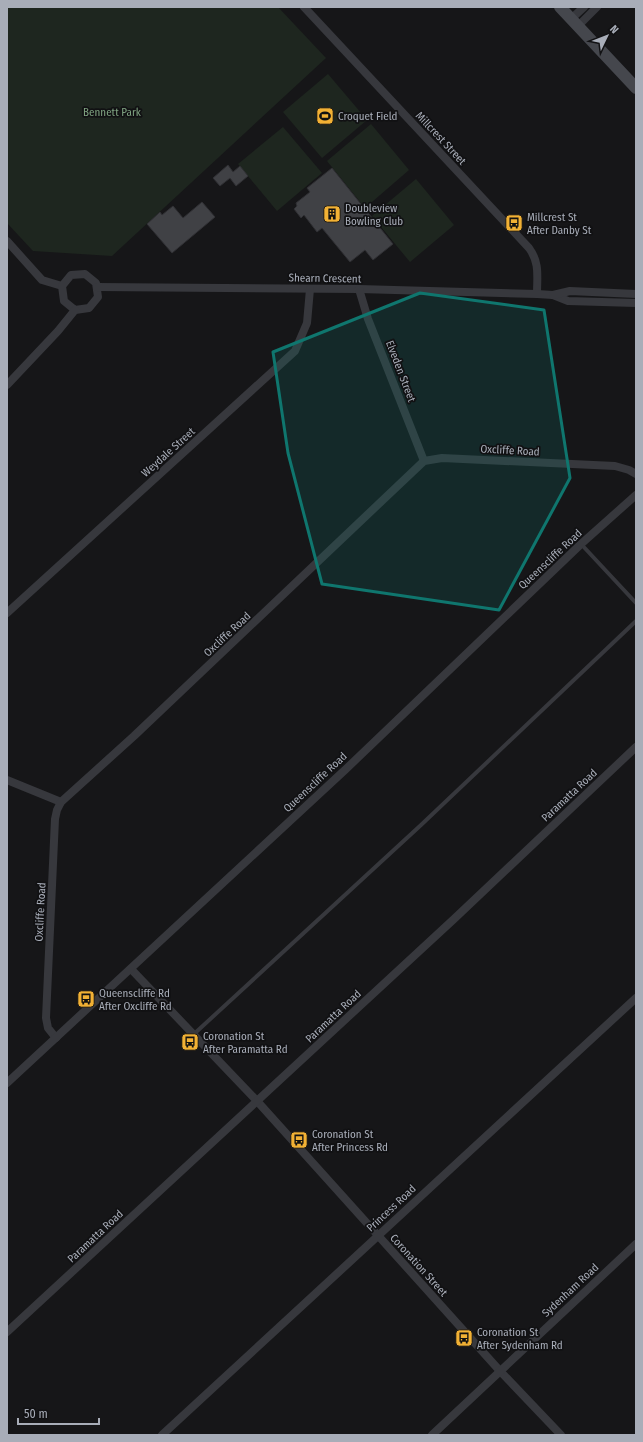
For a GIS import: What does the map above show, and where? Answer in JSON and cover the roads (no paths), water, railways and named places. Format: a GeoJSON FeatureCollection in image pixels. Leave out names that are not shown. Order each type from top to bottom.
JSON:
{"type":"FeatureCollection","features":[{"type":"Feature","properties":{"kind":"main road"},"geometry":{"type":"LineString","coordinates":[[560,7],[636,88]]}},
{"type":"Feature","properties":{"kind":"street","name":"Millcrest Street"},"geometry":{"type":"LineString","coordinates":[[304,7],[529,248],[537,265],[538,294]]}},
{"type":"Feature","properties":{"kind":"street"},"geometry":{"type":"LineString","coordinates":[[575,22],[584,7]]}},
{"type":"Feature","properties":{"kind":"street"},"geometry":{"type":"LineString","coordinates":[[575,22],[597,7]]}},
{"type":"Feature","properties":{"kind":"street"},"geometry":{"type":"LineString","coordinates":[[7,241],[42,280],[62,286]]}},
{"type":"Feature","properties":{"kind":"street"},"geometry":{"type":"LineString","coordinates":[[7,385],[58,331],[75,310],[89,308],[98,297],[96,282],[85,274],[71,275],[62,286],[64,301],[75,310]]}},
{"type":"Feature","properties":{"kind":"street","name":"Shearn Crescent"},"geometry":{"type":"LineString","coordinates":[[97,287],[310,288],[553,295],[570,291],[636,294]]}},
{"type":"Feature","properties":{"kind":"street","name":"Weydale Street"},"geometry":{"type":"LineString","coordinates":[[7,613],[295,351],[307,323],[310,288]]}},
{"type":"Feature","properties":{"kind":"street","name":"Elveden Street"},"geometry":{"type":"LineString","coordinates":[[359,289],[368,319],[424,461]]}},
{"type":"Feature","properties":{"kind":"street","name":"Shearn Crescent"},"geometry":{"type":"LineString","coordinates":[[553,295],[568,301],[636,303]]}},
{"type":"Feature","properties":{"kind":"street","name":"Oxcliffe Road"},"geometry":{"type":"LineString","coordinates":[[56,1038],[48,1028],[46,1018],[55,819],[61,802],[151,720],[424,461],[442,458],[615,466],[629,470],[636,474]]}},
{"type":"Feature","properties":{"kind":"street","name":"Queenscliffe Road"},"geometry":{"type":"LineString","coordinates":[[7,1083],[346,769],[636,494]]}},
{"type":"Feature","properties":{"kind":"street","name":"Paramatta Road"},"geometry":{"type":"LineString","coordinates":[[7,1332],[454,920],[636,747]]}},
{"type":"Feature","properties":{"kind":"street"},"geometry":{"type":"LineString","coordinates":[[7,780],[61,802]]}},
{"type":"Feature","properties":{"kind":"street","name":"Coronation Street"},"geometry":{"type":"LineString","coordinates":[[131,969],[257,1101],[500,1371],[561,1435]]}},
{"type":"Feature","properties":{"kind":"street","name":"Princess Road"},"geometry":{"type":"LineString","coordinates":[[162,1435],[636,998]]}},
{"type":"Feature","properties":{"kind":"street","name":"Sydenham Road"},"geometry":{"type":"LineString","coordinates":[[432,1435],[636,1244]]}},
{"type":"Feature","properties":{"kind":"lane"},"geometry":{"type":"LineString","coordinates":[[582,544],[636,603]]}},
{"type":"Feature","properties":{"kind":"lane"},"geometry":{"type":"LineString","coordinates":[[194,1034],[426,820],[636,621]]}},
{"type":"Feature","properties":{"kind":"place","name":"Croquet Field"},"geometry":{"type":"Point","coordinates":[325,116]}},
{"type":"Feature","properties":{"kind":"place","name":"Doubleview Bowling Club"},"geometry":{"type":"Point","coordinates":[332,214]}},
{"type":"Feature","properties":{"kind":"place","name":"Millcrest St After Danby St"},"geometry":{"type":"Point","coordinates":[514,223]}},
{"type":"Feature","properties":{"kind":"place","name":"Queenscliffe Rd After Oxcliffe Rd"},"geometry":{"type":"Point","coordinates":[86,999]}},
{"type":"Feature","properties":{"kind":"place","name":"Coronation St After Paramatta Rd"},"geometry":{"type":"Point","coordinates":[190,1042]}},
{"type":"Feature","properties":{"kind":"place","name":"Coronation St After Princess Rd"},"geometry":{"type":"Point","coordinates":[299,1140]}},
{"type":"Feature","properties":{"kind":"place","name":"Coronation St After Sydenham Rd"},"geometry":{"type":"Point","coordinates":[464,1338]}},
{"type":"Feature","properties":{"kind":"park label","name":"Bennett Park"},"geometry":{"type":"Point","coordinates":[112,112]}}]}
